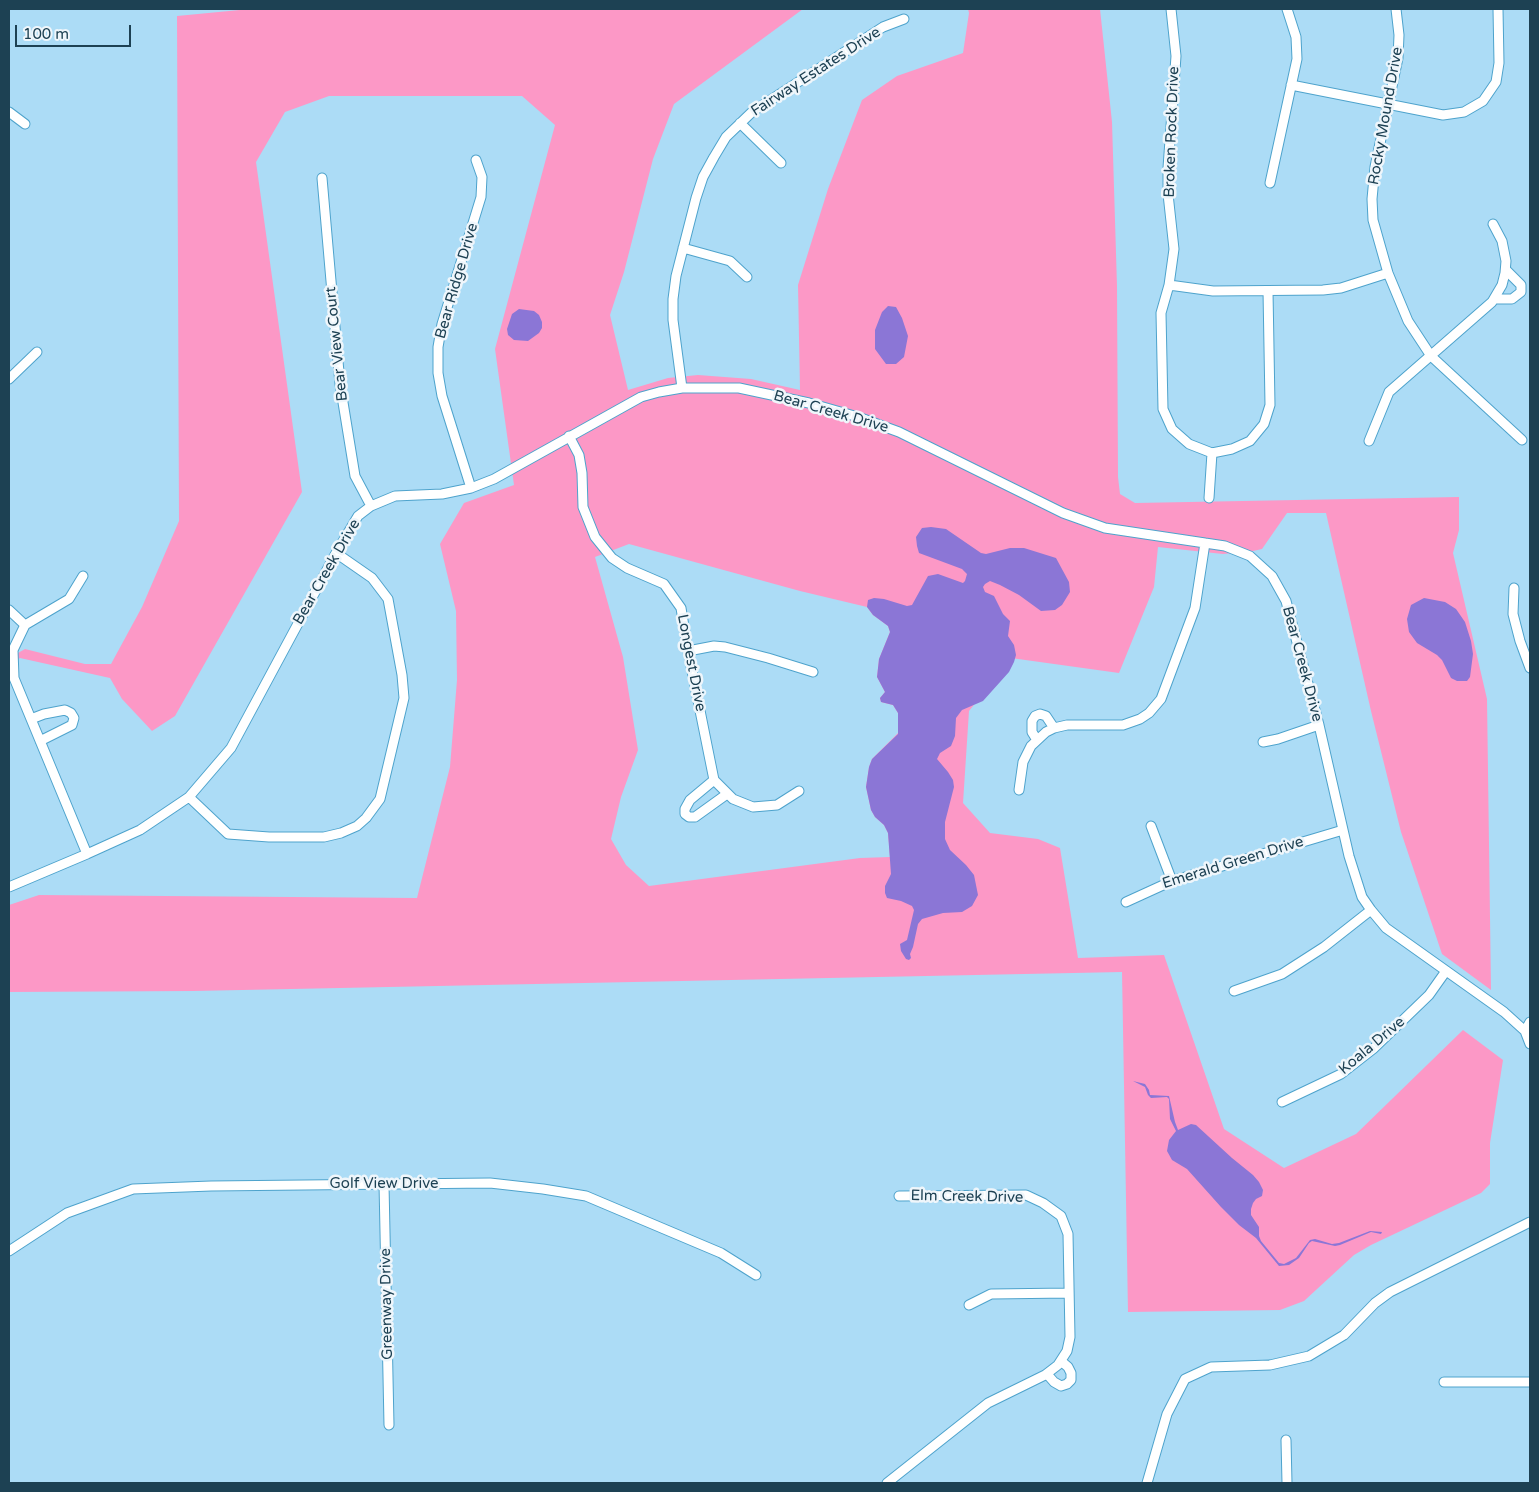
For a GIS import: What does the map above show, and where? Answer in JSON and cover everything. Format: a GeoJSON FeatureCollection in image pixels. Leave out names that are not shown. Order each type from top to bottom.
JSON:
{"type":"FeatureCollection","features":[{"type":"Feature","properties":{"kind":"street","name":"Broken Rock Drive"},"geometry":{"type":"LineString","coordinates":[[1171,9],[1176,56],[1168,168],[1168,194],[1174,249],[1170,285],[1161,313],[1163,409],[1172,429],[1189,444],[1212,453]]}},
{"type":"Feature","properties":{"kind":"street"},"geometry":{"type":"LineString","coordinates":[[1270,183],[1297,59],[1296,37],[1287,9]]}},
{"type":"Feature","properties":{"kind":"street","name":"Rocky Mound Drive"},"geometry":{"type":"LineString","coordinates":[[1396,9],[1399,36],[1398,58],[1375,167],[1372,199],[1373,220],[1388,273],[1408,321],[1431,356],[1522,440]]}},
{"type":"Feature","properties":{"kind":"street"},"geometry":{"type":"LineString","coordinates":[[1292,85],[1443,115],[1464,112],[1483,101],[1496,82],[1499,64],[1498,9]]}},
{"type":"Feature","properties":{"kind":"street","name":"Fairway Estates Drive"},"geometry":{"type":"LineString","coordinates":[[682,388],[673,320],[676,276],[703,177],[726,137],[752,112],[883,27],[904,19]]}},
{"type":"Feature","properties":{"kind":"street"},"geometry":{"type":"LineString","coordinates":[[9,112],[25,124]]}},
{"type":"Feature","properties":{"kind":"street"},"geometry":{"type":"LineString","coordinates":[[740,123],[781,163]]}},
{"type":"Feature","properties":{"kind":"street","name":"Bear Ridge Drive"},"geometry":{"type":"LineString","coordinates":[[471,488],[442,396],[438,373],[438,347],[442,324],[481,197],[482,177],[476,160]]}},
{"type":"Feature","properties":{"kind":"street","name":"Bear View Court"},"geometry":{"type":"LineString","coordinates":[[322,178],[340,384],[355,476],[371,506]]}},
{"type":"Feature","properties":{"kind":"street"},"geometry":{"type":"LineString","coordinates":[[1369,441],[1389,392],[1494,299],[1502,286],[1506,270],[1502,241],[1493,224]]}},
{"type":"Feature","properties":{"kind":"street"},"geometry":{"type":"LineString","coordinates":[[683,248],[730,261],[747,277]]}},
{"type":"Feature","properties":{"kind":"street"},"geometry":{"type":"LineString","coordinates":[[1494,299],[1512,299],[1521,292],[1521,285],[1506,270]]}},
{"type":"Feature","properties":{"kind":"street"},"geometry":{"type":"LineString","coordinates":[[1170,285],[1213,291],[1340,288],[1388,273]]}},
{"type":"Feature","properties":{"kind":"street"},"geometry":{"type":"LineString","coordinates":[[1209,498],[1212,453],[1232,449],[1250,440],[1264,424],[1268,414],[1270,405],[1268,291]]}},
{"type":"Feature","properties":{"kind":"street"},"geometry":{"type":"LineString","coordinates":[[9,379],[37,352]]}},
{"type":"Feature","properties":{"kind":"street","name":"Bear Creek Drive"},"geometry":{"type":"LineString","coordinates":[[9,887],[140,830],[189,797],[231,748],[336,553],[358,516],[371,506],[395,496],[442,494],[471,488],[494,479],[641,398],[659,392],[682,388],[738,388],[810,403],[858,417],[899,432],[1063,513],[1105,528],[1225,546],[1250,556],[1272,576],[1286,601],[1319,725],[1349,856],[1362,898],[1386,928],[1504,1012],[1524,1031],[1530,1044]]}},
{"type":"Feature","properties":{"kind":"street","name":"Longest Drive"},"geometry":{"type":"LineString","coordinates":[[569,436],[579,456],[582,473],[583,507],[595,537],[612,558],[628,568],[664,584],[681,608],[714,780]]}},
{"type":"Feature","properties":{"kind":"street"},"geometry":{"type":"LineString","coordinates":[[1019,790],[1023,762],[1031,746],[1054,728],[1067,724],[1123,725],[1140,719],[1149,713],[1160,699],[1195,608],[1205,543]]}},
{"type":"Feature","properties":{"kind":"street"},"geometry":{"type":"LineString","coordinates":[[189,797],[228,834],[269,837],[324,837],[341,833],[357,826],[366,818],[380,799],[404,698],[402,675],[388,599],[372,578],[336,553]]}},
{"type":"Feature","properties":{"kind":"street"},"geometry":{"type":"LineString","coordinates":[[83,576],[68,599],[26,625],[13,650],[14,678],[87,854]]}},
{"type":"Feature","properties":{"kind":"street"},"geometry":{"type":"LineString","coordinates":[[1514,588],[1513,614],[1530,668]]}},
{"type":"Feature","properties":{"kind":"street"},"geometry":{"type":"LineString","coordinates":[[9,610],[26,625]]}},
{"type":"Feature","properties":{"kind":"street"},"geometry":{"type":"LineString","coordinates":[[688,651],[714,646],[725,647],[813,672]]}},
{"type":"Feature","properties":{"kind":"street"},"geometry":{"type":"LineString","coordinates":[[31,719],[64,710],[71,713],[74,718],[72,725],[40,742]]}},
{"type":"Feature","properties":{"kind":"street"},"geometry":{"type":"LineString","coordinates":[[1037,740],[1032,732],[1032,721],[1035,716],[1040,714],[1046,716],[1054,728]]}},
{"type":"Feature","properties":{"kind":"street"},"geometry":{"type":"LineString","coordinates":[[1264,742],[1319,725]]}},
{"type":"Feature","properties":{"kind":"street"},"geometry":{"type":"LineString","coordinates":[[728,794],[695,817],[689,817],[685,814],[687,804],[714,780],[728,794],[733,799],[754,807],[776,805],[799,791]]}},
{"type":"Feature","properties":{"kind":"street"},"geometry":{"type":"LineString","coordinates":[[1151,826],[1172,880]]}},
{"type":"Feature","properties":{"kind":"street","name":"Emerald Green Drive"},"geometry":{"type":"LineString","coordinates":[[1126,902],[1172,880],[1343,830]]}},
{"type":"Feature","properties":{"kind":"street"},"geometry":{"type":"LineString","coordinates":[[1234,991],[1282,974],[1324,947],[1371,910]]}},
{"type":"Feature","properties":{"kind":"street","name":"Koala Drive"},"geometry":{"type":"LineString","coordinates":[[1282,1102],[1341,1074],[1373,1049],[1429,995],[1446,971]]}},
{"type":"Feature","properties":{"kind":"street"},"geometry":{"type":"LineString","coordinates":[[1524,1031],[1530,1022]]}},
{"type":"Feature","properties":{"kind":"street","name":"Golf View Drive"},"geometry":{"type":"LineString","coordinates":[[9,1251],[67,1213],[133,1189],[174,1186],[490,1183],[586,1196],[721,1253],[756,1275]]}},
{"type":"Feature","properties":{"kind":"street","name":"Greenway Drive"},"geometry":{"type":"LineString","coordinates":[[384,1184],[390,1425]]}},
{"type":"Feature","properties":{"kind":"street","name":"Elm Creek Drive"},"geometry":{"type":"LineString","coordinates":[[887,1483],[988,1403],[1047,1374],[1061,1361],[1067,1351],[1070,1337],[1068,1234],[1061,1216],[1043,1203],[1026,1195],[899,1196]]}},
{"type":"Feature","properties":{"kind":"street"},"geometry":{"type":"LineString","coordinates":[[1148,1483],[1167,1414],[1185,1379],[1212,1367],[1270,1365],[1309,1356],[1344,1336],[1375,1303],[1390,1292],[1530,1222]]}},
{"type":"Feature","properties":{"kind":"street"},"geometry":{"type":"LineString","coordinates":[[969,1305],[991,1294],[1069,1293]]}},
{"type":"Feature","properties":{"kind":"street"},"geometry":{"type":"LineString","coordinates":[[1047,1374],[1054,1382],[1061,1386],[1067,1384],[1071,1373],[1061,1361]]}},
{"type":"Feature","properties":{"kind":"street"},"geometry":{"type":"LineString","coordinates":[[1444,1382],[1530,1382]]}},
{"type":"Feature","properties":{"kind":"street"},"geometry":{"type":"LineString","coordinates":[[1286,1440],[1287,1483]]}},
{"type":"Feature","properties":{"kind":"shaded area"},"geometry":{"type":"Polygon","coordinates":[[[250,9],[803,9],[674,104],[653,159],[624,272],[610,315],[628,390],[668,378],[698,375],[751,379],[800,390],[798,285],[828,189],[862,100],[897,76],[963,53],[968,9],[1100,9],[1112,122],[1117,286],[1118,477],[1120,494],[1135,503],[1459,497],[1459,530],[1453,553],[1487,699],[1491,990],[1442,954],[1401,832],[1371,711],[1326,513],[1287,513],[1262,549],[1253,551],[1223,554],[1158,547],[1154,587],[1119,673],[1011,658],[969,711],[963,803],[990,833],[1038,839],[1060,848],[1078,958],[1164,955],[1224,1129],[1284,1168],[1356,1134],[1463,1030],[1503,1060],[1490,1143],[1490,1184],[1481,1193],[1371,1245],[1354,1255],[1304,1301],[1280,1310],[1128,1312],[1122,972],[193,991],[9,992],[9,905],[39,895],[417,898],[450,767],[457,680],[456,611],[440,544],[464,503],[514,485],[495,349],[555,125],[522,96],[329,96],[285,112],[256,162],[302,492],[175,716],[152,731],[122,699],[110,678],[20,658],[9,665],[9,658],[25,649],[85,664],[111,664],[142,607],[179,521],[177,16],[250,9]],[[629,544],[595,557],[623,657],[638,750],[621,797],[611,839],[626,865],[649,886],[860,858],[890,857],[888,833],[884,825],[875,817],[871,810],[866,787],[872,759],[898,733],[898,713],[893,705],[881,702],[880,698],[885,692],[877,677],[879,659],[890,632],[888,626],[873,615],[867,607],[800,591],[629,544]]]}},
{"type":"Feature","properties":{"kind":"shaded area"},"geometry":{"type":"Polygon","coordinates":[[[888,306],[896,307],[908,336],[904,357],[896,364],[886,364],[875,349],[875,330],[882,312],[888,306]]]}},
{"type":"Feature","properties":{"kind":"shaded area"},"geometry":{"type":"Polygon","coordinates":[[[519,309],[534,311],[539,315],[542,322],[542,328],[539,333],[528,341],[514,340],[508,335],[507,329],[512,314],[519,309]]]}},
{"type":"Feature","properties":{"kind":"shaded area"},"geometry":{"type":"Polygon","coordinates":[[[922,528],[946,529],[981,553],[986,554],[1010,548],[1024,548],[1056,558],[1069,582],[1070,592],[1062,605],[1055,610],[1041,611],[1019,595],[1000,585],[990,581],[983,587],[985,592],[994,596],[1003,614],[1010,621],[1008,636],[1014,645],[1016,655],[1009,672],[983,701],[962,710],[956,718],[955,736],[951,746],[940,753],[937,759],[953,780],[954,787],[945,822],[945,839],[950,850],[974,875],[978,895],[972,906],[962,912],[943,913],[922,919],[918,924],[909,960],[906,959],[901,951],[900,944],[907,940],[914,910],[912,906],[901,901],[887,898],[885,893],[885,886],[891,874],[888,833],[884,825],[875,817],[871,810],[866,787],[872,759],[898,734],[898,713],[893,705],[881,702],[880,698],[885,692],[877,677],[879,659],[890,632],[888,626],[873,615],[867,607],[868,600],[874,598],[907,606],[912,605],[928,576],[938,574],[963,583],[965,581],[967,574],[962,569],[919,553],[916,537],[922,528]]]}},
{"type":"Feature","properties":{"kind":"shaded area"},"geometry":{"type":"Polygon","coordinates":[[[1424,598],[1445,602],[1456,609],[1465,622],[1473,654],[1470,677],[1467,681],[1457,681],[1451,678],[1442,660],[1417,643],[1409,632],[1407,619],[1411,605],[1424,598]]]}},
{"type":"Feature","properties":{"kind":"shaded area"},"geometry":{"type":"Polygon","coordinates":[[[1133,1081],[1145,1084],[1150,1095],[1169,1096],[1178,1130],[1191,1124],[1196,1125],[1259,1182],[1263,1190],[1262,1196],[1253,1203],[1251,1215],[1259,1227],[1261,1241],[1279,1263],[1284,1264],[1296,1258],[1310,1240],[1315,1239],[1332,1244],[1370,1231],[1382,1232],[1381,1234],[1371,1232],[1335,1246],[1312,1241],[1299,1258],[1289,1265],[1279,1266],[1256,1238],[1239,1225],[1221,1207],[1187,1169],[1172,1160],[1167,1151],[1169,1140],[1176,1131],[1170,1119],[1169,1099],[1167,1097],[1151,1098],[1145,1087],[1133,1081]]]}}]}
